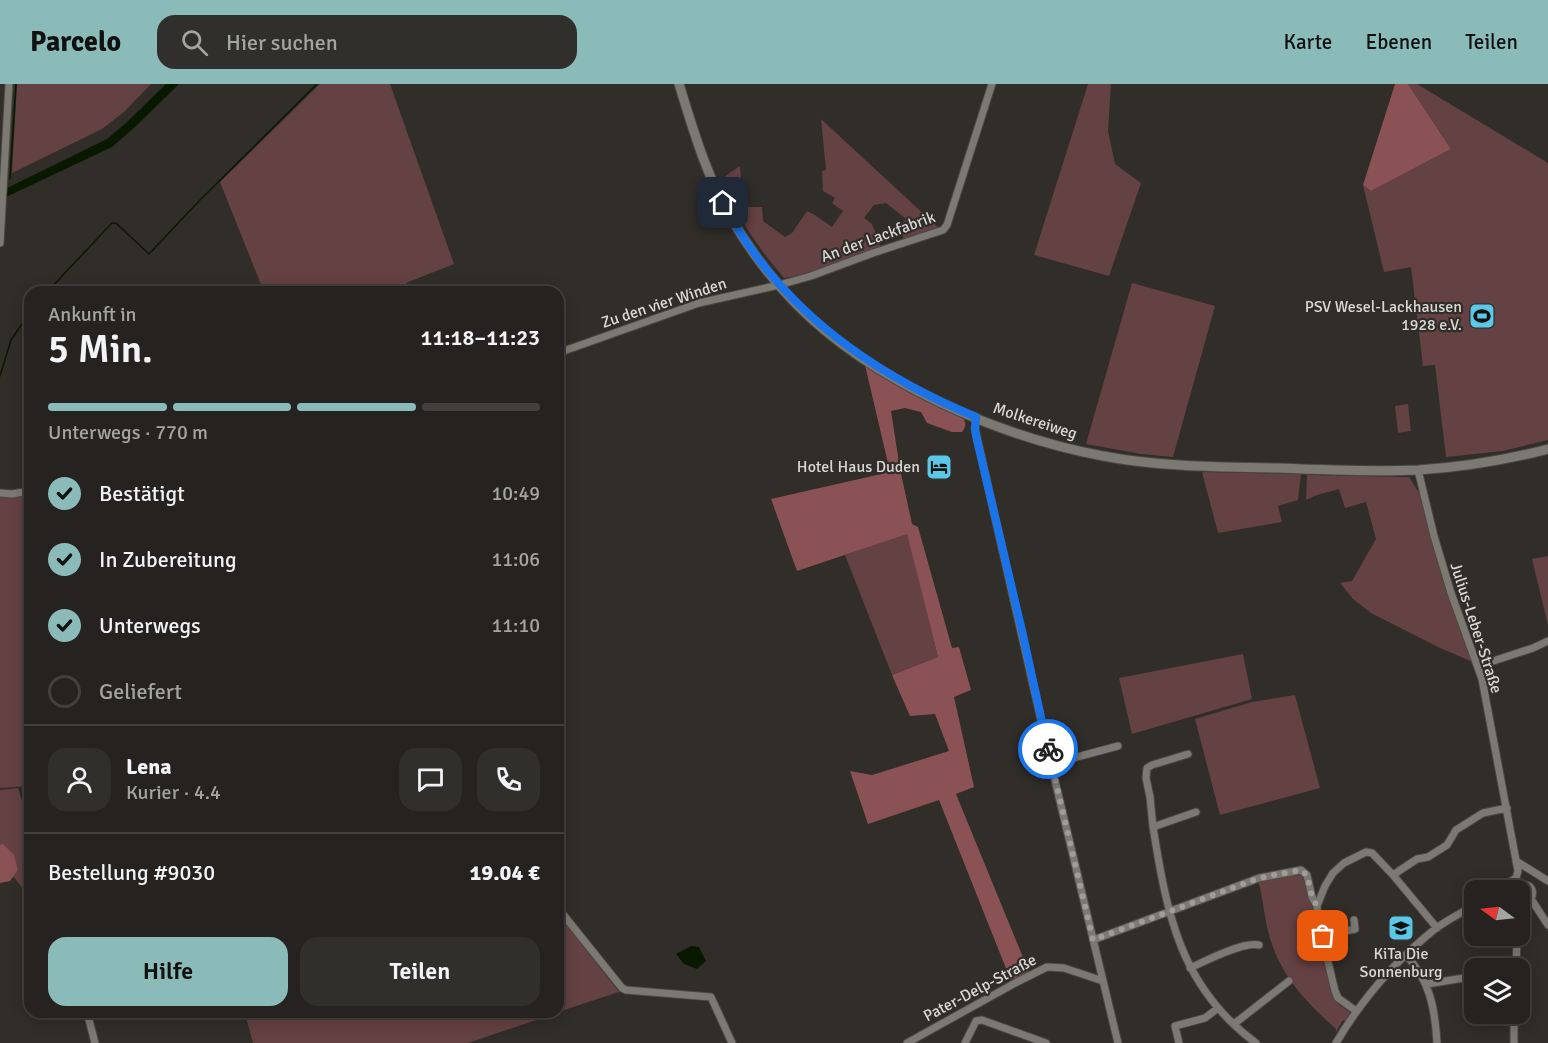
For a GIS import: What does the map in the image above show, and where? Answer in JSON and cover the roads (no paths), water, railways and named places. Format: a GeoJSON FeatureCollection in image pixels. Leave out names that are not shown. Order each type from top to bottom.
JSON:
{"type":"FeatureCollection","features":[{"type":"Feature","properties":{"kind":"main road","name":"Molkereiweg"},"geometry":{"type":"LineString","coordinates":[[679,84],[701,152],[717,192],[742,237],[779,285],[820,325],[877,367],[922,393],[976,417],[1017,433],[1104,456],[1138,462],[1196,467],[1418,470],[1500,461],[1548,449]]}},
{"type":"Feature","properties":{"kind":"street"},"geometry":{"type":"LineString","coordinates":[[0,243],[9,84]]}},
{"type":"Feature","properties":{"kind":"street","name":"An der Lackfabrik"},"geometry":{"type":"LineString","coordinates":[[779,285],[943,230],[947,225],[992,84]]}},
{"type":"Feature","properties":{"kind":"street","name":"Zu den vier Winden"},"geometry":{"type":"LineString","coordinates":[[564,351],[699,303],[779,285]]}},
{"type":"Feature","properties":{"kind":"street"},"geometry":{"type":"LineString","coordinates":[[976,417],[977,440],[1118,1043]]}},
{"type":"Feature","properties":{"kind":"street","name":"Julius-Leber-Straße"},"geometry":{"type":"LineString","coordinates":[[1418,470],[1448,584],[1482,679],[1516,861]]}},
{"type":"Feature","properties":{"kind":"street"},"geometry":{"type":"LineString","coordinates":[[0,493],[24,492]]}},
{"type":"Feature","properties":{"kind":"street"},"geometry":{"type":"LineString","coordinates":[[1478,666],[1548,641]]}},
{"type":"Feature","properties":{"kind":"street"},"geometry":{"type":"LineString","coordinates":[[1051,764],[1118,746]]}},
{"type":"Feature","properties":{"kind":"street"},"geometry":{"type":"LineString","coordinates":[[1188,754],[1147,768],[1146,778],[1160,872],[1178,942],[1190,968],[1204,992],[1218,1008],[1256,1043]]}},
{"type":"Feature","properties":{"kind":"street"},"geometry":{"type":"LineString","coordinates":[[1393,875],[1417,859],[1428,857],[1447,846],[1456,830],[1483,813],[1507,808]]}},
{"type":"Feature","properties":{"kind":"street"},"geometry":{"type":"LineString","coordinates":[[1153,826],[1196,812]]}},
{"type":"Feature","properties":{"kind":"street"},"geometry":{"type":"LineString","coordinates":[[1356,1011],[1338,998],[1335,991],[1318,920],[1317,906],[1324,886],[1333,873],[1344,863],[1366,852],[1372,853],[1437,928]]}},
{"type":"Feature","properties":{"kind":"street"},"geometry":{"type":"LineString","coordinates":[[1516,861],[1548,881]]}},
{"type":"Feature","properties":{"kind":"street"},"geometry":{"type":"LineString","coordinates":[[1513,880],[1518,872],[1516,861]]}},
{"type":"Feature","properties":{"kind":"street"},"geometry":{"type":"LineString","coordinates":[[1093,940],[1259,878],[1301,870],[1307,875],[1312,897],[1317,906]]}},
{"type":"Feature","properties":{"kind":"street"},"geometry":{"type":"LineString","coordinates":[[1530,886],[1534,894],[1531,899],[1548,925]]}},
{"type":"Feature","properties":{"kind":"street"},"geometry":{"type":"LineString","coordinates":[[1336,1043],[1356,1011],[1390,970],[1437,928],[1464,911]]}},
{"type":"Feature","properties":{"kind":"street"},"geometry":{"type":"LineString","coordinates":[[564,916],[622,988],[711,997],[732,1043]]}},
{"type":"Feature","properties":{"kind":"street"},"geometry":{"type":"LineString","coordinates":[[1323,936],[1355,930],[1354,920]]}},
{"type":"Feature","properties":{"kind":"street"},"geometry":{"type":"LineString","coordinates":[[1190,968],[1252,943],[1259,945]]}},
{"type":"Feature","properties":{"kind":"street"},"geometry":{"type":"LineString","coordinates":[[1406,954],[1427,984],[1434,1009],[1437,1043]]}},
{"type":"Feature","properties":{"kind":"street","name":"Pater-Delp-Straße"},"geometry":{"type":"LineString","coordinates":[[907,1043],[1047,967],[1064,968],[1103,981]]}},
{"type":"Feature","properties":{"kind":"street"},"geometry":{"type":"LineString","coordinates":[[1427,984],[1464,978]]}},
{"type":"Feature","properties":{"kind":"street"},"geometry":{"type":"LineString","coordinates":[[1234,1024],[1289,981]]}},
{"type":"Feature","properties":{"kind":"street"},"geometry":{"type":"LineString","coordinates":[[1179,1043],[1175,1026],[1205,1018],[1218,1008]]}},
{"type":"Feature","properties":{"kind":"street"},"geometry":{"type":"LineString","coordinates":[[89,1018],[95,1043]]}},
{"type":"Feature","properties":{"kind":"street"},"geometry":{"type":"LineString","coordinates":[[965,1043],[976,1021],[982,1020],[1046,1043]]}},
{"type":"Feature","properties":{"kind":"street"},"geometry":{"type":"LineString","coordinates":[[1514,1024],[1514,1043]]}},
{"type":"Feature","properties":{"kind":"street"},"geometry":{"type":"LineString","coordinates":[[1343,1031],[1346,1043]]}},
{"type":"Feature","properties":{"kind":"waterway"},"geometry":{"type":"LineString","coordinates":[[10,179],[16,84]]}},
{"type":"Feature","properties":{"kind":"waterway"},"geometry":{"type":"LineString","coordinates":[[53,286],[112,223],[116,223],[149,254],[317,84]]}},
{"type":"Feature","properties":{"kind":"waterway"},"geometry":{"type":"LineString","coordinates":[[0,376],[11,340],[24,321]]}},
{"type":"Feature","properties":{"kind":"place","name":"PSV Wesel-Lackhausen 1928 e.V."},"geometry":{"type":"Point","coordinates":[1482,316]}},
{"type":"Feature","properties":{"kind":"place","name":"Hotel Haus Duden"},"geometry":{"type":"Point","coordinates":[939,467]}},
{"type":"Feature","properties":{"kind":"place","name":"KiTa Die Sonnenburg"},"geometry":{"type":"Point","coordinates":[1401,928]}}]}
